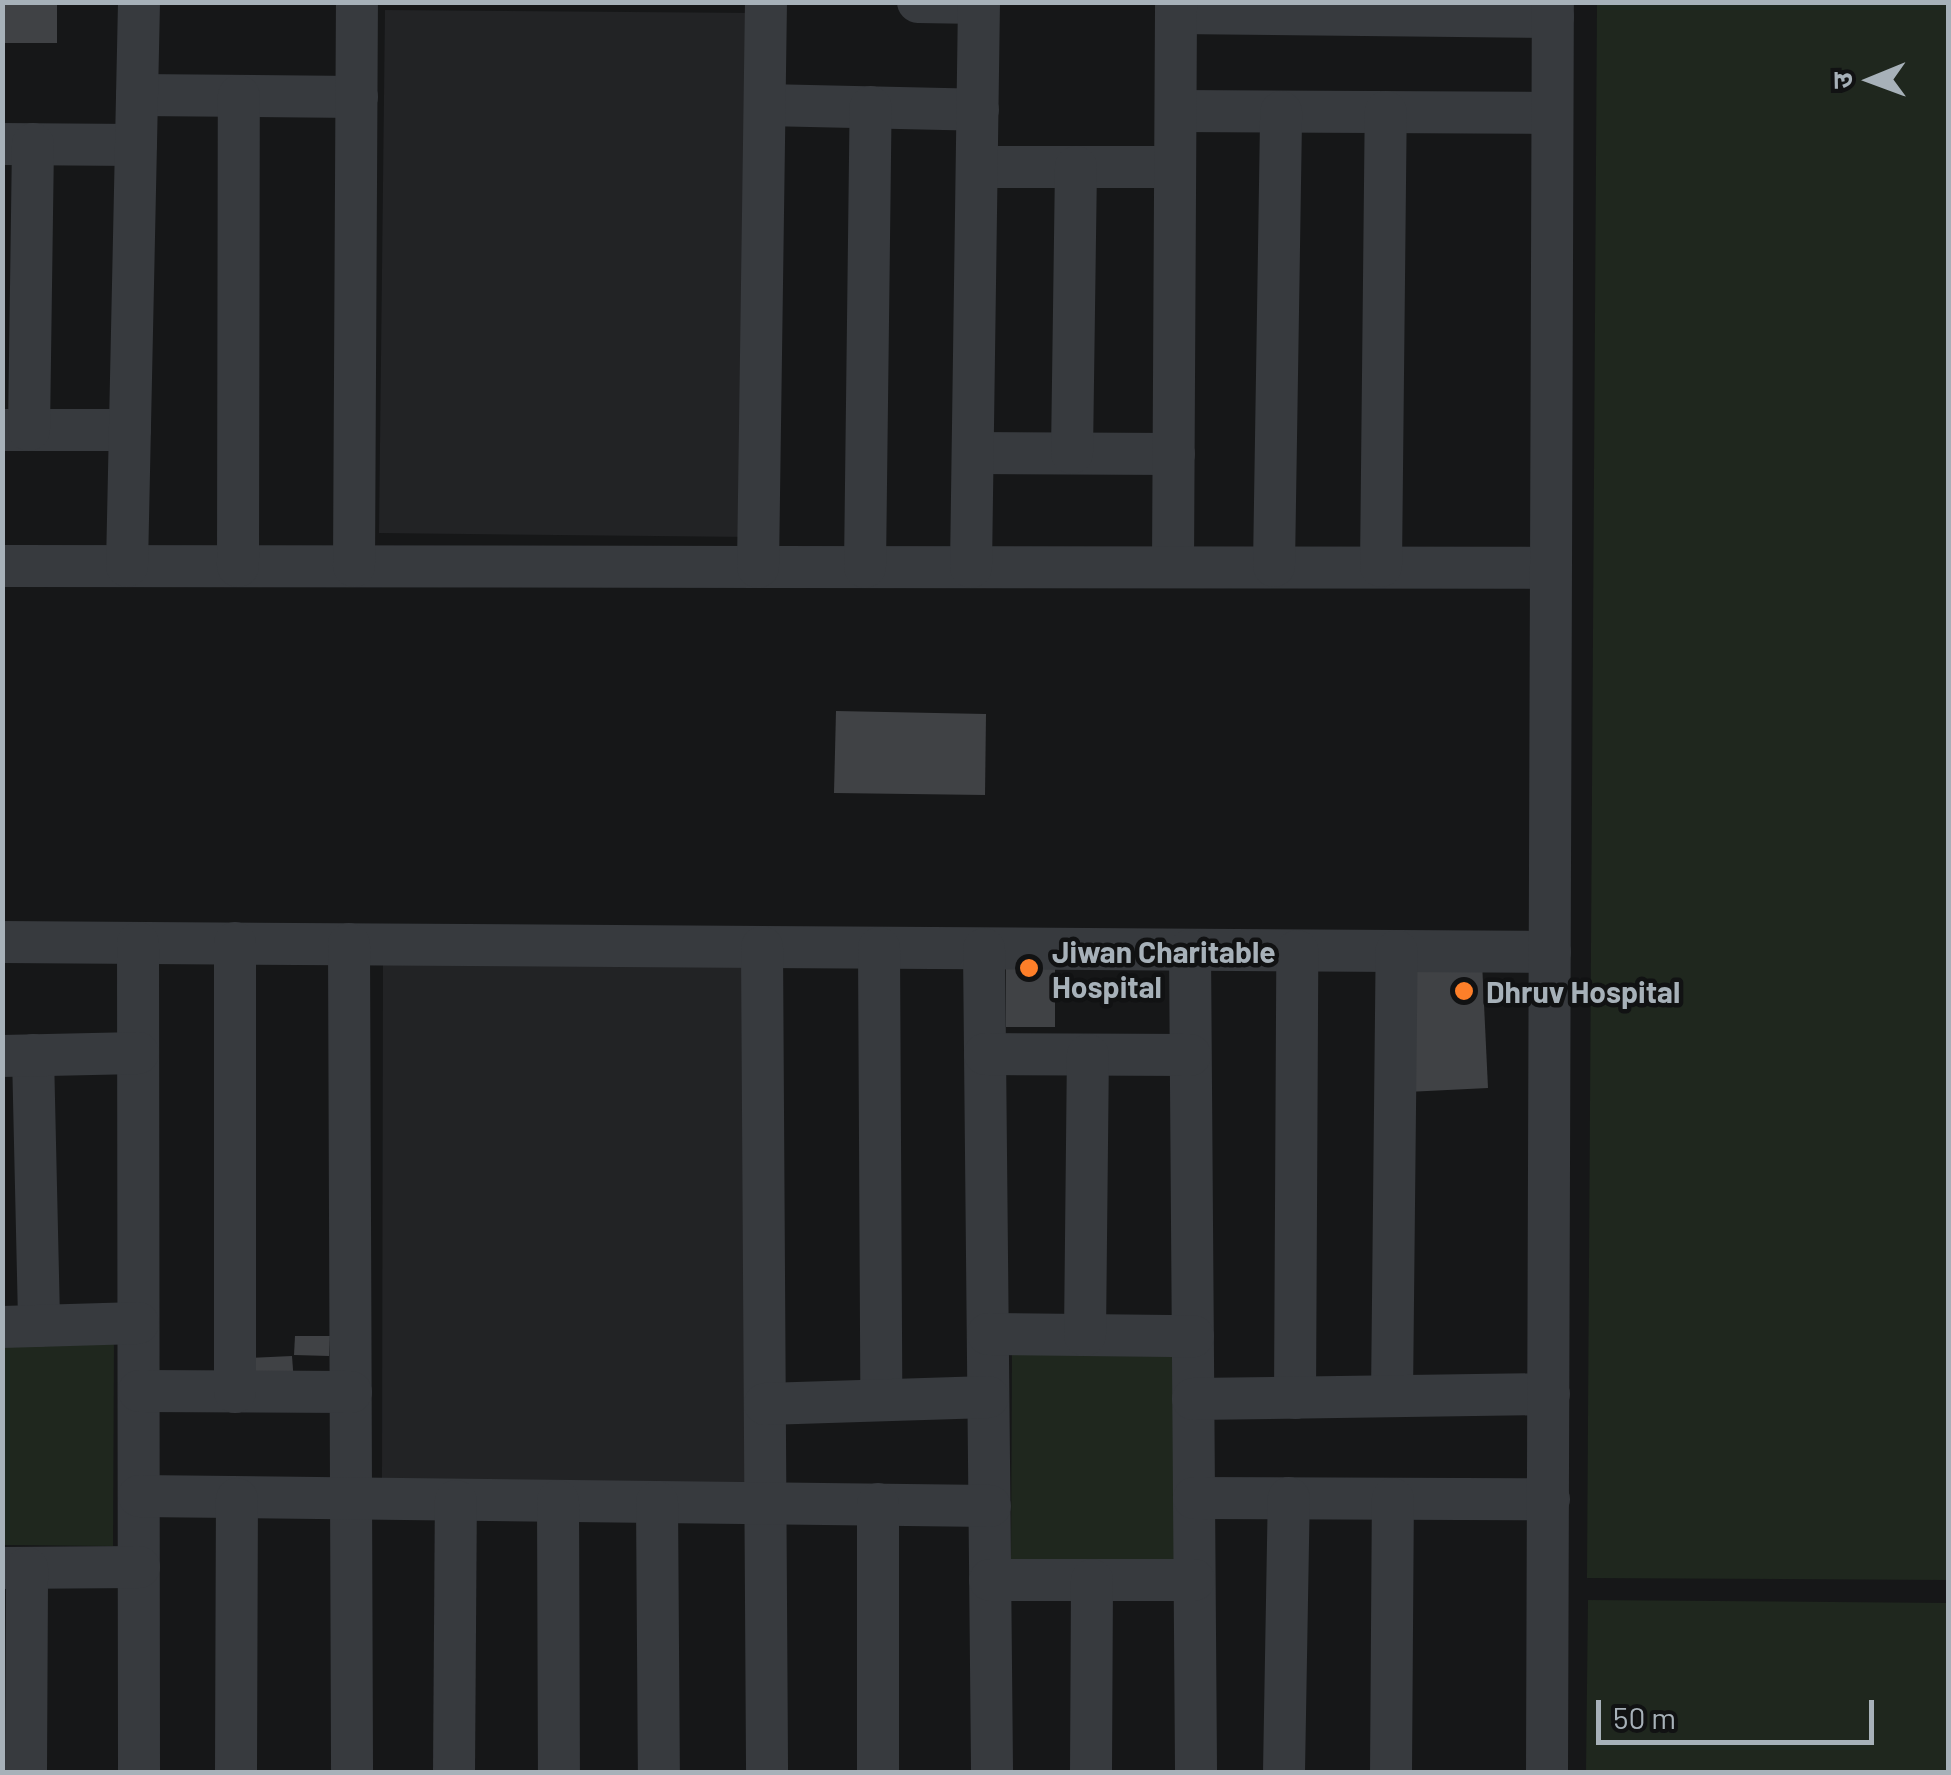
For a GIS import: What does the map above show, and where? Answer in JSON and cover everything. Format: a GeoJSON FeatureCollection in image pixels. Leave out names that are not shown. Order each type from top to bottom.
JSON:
{"type":"FeatureCollection","features":[{"type":"Feature","properties":{"kind":"street"},"geometry":{"type":"LineString","coordinates":[[127,566],[139,2]]}},
{"type":"Feature","properties":{"kind":"street"},"geometry":{"type":"LineString","coordinates":[[354,566],[357,2]]}},
{"type":"Feature","properties":{"kind":"street"},"geometry":{"type":"LineString","coordinates":[[758,567],[766,2]]}},
{"type":"Feature","properties":{"kind":"street"},"geometry":{"type":"LineString","coordinates":[[918,2],[979,3],[972,567]]}},
{"type":"Feature","properties":{"kind":"street"},"geometry":{"type":"LineString","coordinates":[[1173,565],[1176,8],[1552,10],[1548,1772]]}},
{"type":"Feature","properties":{"kind":"street"},"geometry":{"type":"LineString","coordinates":[[137,95],[356,97]]}},
{"type":"Feature","properties":{"kind":"street"},"geometry":{"type":"LineString","coordinates":[[238,566],[239,96]]}},
{"type":"Feature","properties":{"kind":"street"},"geometry":{"type":"LineString","coordinates":[[765,105],[978,110]]}},
{"type":"Feature","properties":{"kind":"street"},"geometry":{"type":"LineString","coordinates":[[865,567],[870,107]]}},
{"type":"Feature","properties":{"kind":"street"},"geometry":{"type":"LineString","coordinates":[[1176,111],[1552,113]]}},
{"type":"Feature","properties":{"kind":"street"},"geometry":{"type":"LineString","coordinates":[[1274,566],[1281,112]]}},
{"type":"Feature","properties":{"kind":"street"},"geometry":{"type":"LineString","coordinates":[[1382,566],[1386,112]]}},
{"type":"Feature","properties":{"kind":"street"},"geometry":{"type":"LineString","coordinates":[[130,430],[16,430],[18,144],[136,145]]}},
{"type":"Feature","properties":{"kind":"street"},"geometry":{"type":"LineString","coordinates":[[977,167],[1175,166]]}},
{"type":"Feature","properties":{"kind":"street"},"geometry":{"type":"LineString","coordinates":[[1072,454],[1076,167]]}},
{"type":"Feature","properties":{"kind":"street"},"geometry":{"type":"LineString","coordinates":[[973,453],[1174,454]]}},
{"type":"Feature","properties":{"kind":"street"},"geometry":{"type":"LineString","coordinates":[[2,566],[1551,568]]}},
{"type":"Feature","properties":{"kind":"street"},"geometry":{"type":"LineString","coordinates":[[2,942],[1550,952]]}},
{"type":"Feature","properties":{"kind":"street"},"geometry":{"type":"LineString","coordinates":[[138,943],[139,1772]]}},
{"type":"Feature","properties":{"kind":"street"},"geometry":{"type":"LineString","coordinates":[[235,1392],[236,944]]}},
{"type":"Feature","properties":{"kind":"street"},"geometry":{"type":"LineString","coordinates":[[349,944],[352,1772]]}},
{"type":"Feature","properties":{"kind":"street"},"geometry":{"type":"LineString","coordinates":[[762,947],[767,1772]]}},
{"type":"Feature","properties":{"kind":"street"},"geometry":{"type":"LineString","coordinates":[[879,948],[882,1400]]}},
{"type":"Feature","properties":{"kind":"street"},"geometry":{"type":"LineString","coordinates":[[984,949],[992,1772]]}},
{"type":"Feature","properties":{"kind":"street"},"geometry":{"type":"LineString","coordinates":[[1190,950],[1196,1772]]}},
{"type":"Feature","properties":{"kind":"street"},"geometry":{"type":"LineString","coordinates":[[1295,1398],[1297,951]]}},
{"type":"Feature","properties":{"kind":"street"},"geometry":{"type":"LineString","coordinates":[[1392,1396],[1397,951]]}},
{"type":"Feature","properties":{"kind":"street"},"geometry":{"type":"LineString","coordinates":[[138,1053],[18,1056],[21,1326],[138,1323]]}},
{"type":"Feature","properties":{"kind":"street"},"geometry":{"type":"LineString","coordinates":[[985,1054],[1190,1055]]}},
{"type":"Feature","properties":{"kind":"street"},"geometry":{"type":"LineString","coordinates":[[1085,1335],[1088,1055]]}},
{"type":"Feature","properties":{"kind":"street"},"geometry":{"type":"LineString","coordinates":[[988,1334],[1192,1336]]}},
{"type":"Feature","properties":{"kind":"street"},"geometry":{"type":"LineString","coordinates":[[139,1391],[351,1392]]}},
{"type":"Feature","properties":{"kind":"street"},"geometry":{"type":"LineString","coordinates":[[1193,1399],[1549,1394]]}},
{"type":"Feature","properties":{"kind":"street"},"geometry":{"type":"LineString","coordinates":[[765,1404],[988,1398]]}},
{"type":"Feature","properties":{"kind":"street"},"geometry":{"type":"LineString","coordinates":[[139,1496],[990,1506]]}},
{"type":"Feature","properties":{"kind":"street"},"geometry":{"type":"LineString","coordinates":[[1194,1498],[1549,1499]]}},
{"type":"Feature","properties":{"kind":"street"},"geometry":{"type":"LineString","coordinates":[[1284,1772],[1289,1498]]}},
{"type":"Feature","properties":{"kind":"street"},"geometry":{"type":"LineString","coordinates":[[236,1499],[236,1772]]}},
{"type":"Feature","properties":{"kind":"street"},"geometry":{"type":"LineString","coordinates":[[1391,1772],[1394,1499]]}},
{"type":"Feature","properties":{"kind":"street"},"geometry":{"type":"LineString","coordinates":[[454,1772],[456,1500]]}},
{"type":"Feature","properties":{"kind":"street"},"geometry":{"type":"LineString","coordinates":[[558,1501],[559,1772]]}},
{"type":"Feature","properties":{"kind":"street"},"geometry":{"type":"LineString","coordinates":[[657,1502],[659,1772]]}},
{"type":"Feature","properties":{"kind":"street"},"geometry":{"type":"LineString","coordinates":[[878,1504],[878,1772]]}},
{"type":"Feature","properties":{"kind":"street"},"geometry":{"type":"LineString","coordinates":[[26,1772],[15,1568],[139,1567]]}},
{"type":"Feature","properties":{"kind":"street"},"geometry":{"type":"LineString","coordinates":[[990,1580],[1194,1580]]}},
{"type":"Feature","properties":{"kind":"street"},"geometry":{"type":"LineString","coordinates":[[1091,1772],[1092,1580]]}},
{"type":"Feature","properties":{"kind":"shaded area"},"geometry":{"type":"Polygon","coordinates":[[[1597,3],[1948,3],[1948,1580],[1587,1578],[1597,3]]]}},
{"type":"Feature","properties":{"kind":"shaded area"},"geometry":{"type":"Polygon","coordinates":[[[385,10],[756,13],[751,537],[379,533],[385,10]]]}},
{"type":"Feature","properties":{"kind":"shaded area"},"geometry":{"type":"Polygon","coordinates":[[[383,964],[749,965],[748,1483],[382,1482],[383,964]]]}},
{"type":"Feature","properties":{"kind":"shaded area"},"geometry":{"type":"Polygon","coordinates":[[[3,1336],[114,1337],[113,1546],[3,1545],[3,1336]]]}},
{"type":"Feature","properties":{"kind":"shaded area"},"geometry":{"type":"Polygon","coordinates":[[[1012,1353],[1182,1353],[1181,1563],[1011,1562],[1012,1353]]]}},
{"type":"Feature","properties":{"kind":"shaded area"},"geometry":{"type":"Polygon","coordinates":[[[1588,1600],[1948,1603],[1948,1772],[1586,1772],[1588,1600]]]}},
{"type":"Feature","properties":{"kind":"building"},"geometry":{"type":"Polygon","coordinates":[[[2,2],[57,2],[57,43],[2,43],[2,2]]]}},
{"type":"Feature","properties":{"kind":"building"},"geometry":{"type":"Polygon","coordinates":[[[836,711],[986,714],[985,795],[834,793],[836,711]]]}},
{"type":"Feature","properties":{"kind":"building"},"geometry":{"type":"Polygon","coordinates":[[[1006,955],[1055,955],[1055,1027],[1006,1027],[1006,955]]]}},
{"type":"Feature","properties":{"kind":"building"},"geometry":{"type":"Polygon","coordinates":[[[1482,962],[1488,1088],[1407,1092],[1401,966],[1482,962]]]}},
{"type":"Feature","properties":{"kind":"building"},"geometry":{"type":"Polygon","coordinates":[[[295,1336],[330,1336],[329,1356],[294,1355],[295,1336]]]}},
{"type":"Feature","properties":{"kind":"building"},"geometry":{"type":"Polygon","coordinates":[[[292,1356],[294,1383],[249,1385],[248,1358],[292,1356]]]}},
{"type":"Feature","properties":{"kind":"place","name":"Jiwan Charitable Hospital"},"geometry":{"type":"Point","coordinates":[1029,968]}},
{"type":"Feature","properties":{"kind":"place","name":"Dhruv Hospital"},"geometry":{"type":"Point","coordinates":[1464,991]}}]}
